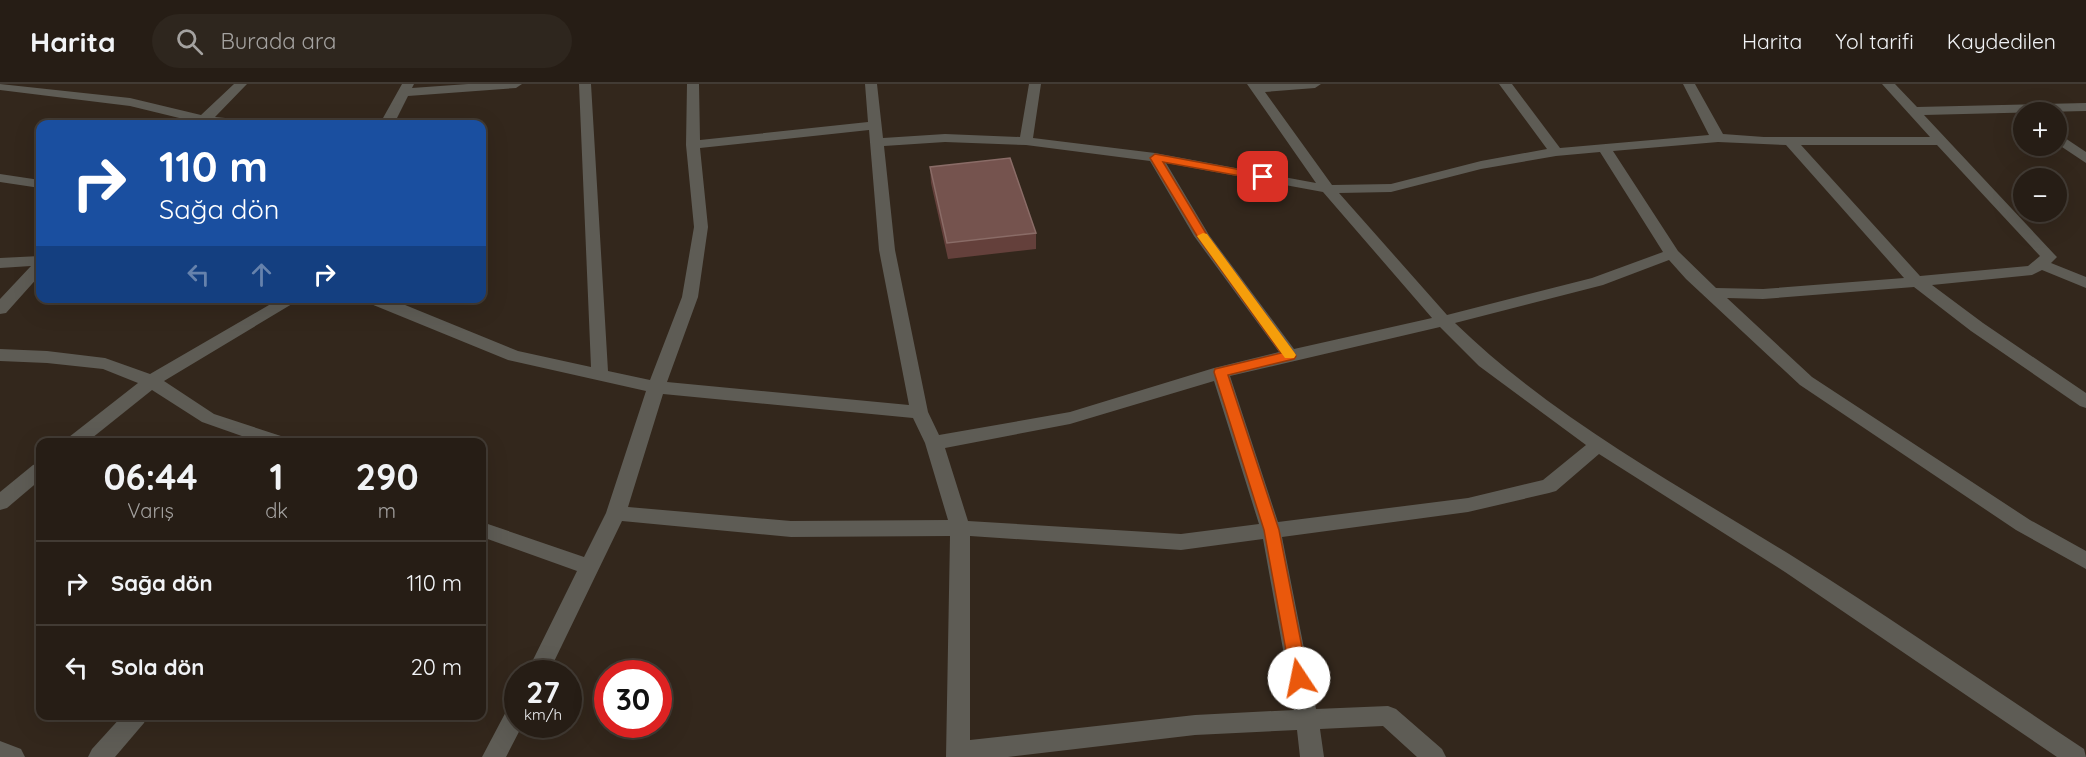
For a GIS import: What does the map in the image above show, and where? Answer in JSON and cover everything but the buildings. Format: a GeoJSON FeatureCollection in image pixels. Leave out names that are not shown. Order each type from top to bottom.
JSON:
{"type":"FeatureCollection","features":[{"type":"Feature","properties":{"kind":"street"},"geometry":{"type":"LineString","coordinates":[[0,86],[130,102],[204,120],[241,84]]}},
{"type":"Feature","properties":{"kind":"street"},"geometry":{"type":"LineString","coordinates":[[390,120],[406,88],[516,84]]}},
{"type":"Feature","properties":{"kind":"street"},"geometry":{"type":"LineString","coordinates":[[585,84],[600,375]]}},
{"type":"Feature","properties":{"kind":"street"},"geometry":{"type":"LineString","coordinates":[[544,660],[616,513],[656,387],[690,297],[701,227],[693,145],[693,84]]}},
{"type":"Feature","properties":{"kind":"street"},"geometry":{"type":"LineString","coordinates":[[871,84],[887,250],[919,412],[934,443],[960,528],[958,755],[1195,725],[1388,716],[1434,757]]}},
{"type":"Feature","properties":{"kind":"street"},"geometry":{"type":"LineString","coordinates":[[1026,141],[1035,84]]}},
{"type":"Feature","properties":{"kind":"street"},"geometry":{"type":"LineString","coordinates":[[1255,87],[1315,84]]}},
{"type":"Feature","properties":{"kind":"street"},"geometry":{"type":"LineString","coordinates":[[1505,84],[1556,152]]}},
{"type":"Feature","properties":{"kind":"street"},"geometry":{"type":"LineString","coordinates":[[1689,84],[1718,138]]}},
{"type":"Feature","properties":{"kind":"street"},"geometry":{"type":"LineString","coordinates":[[1712,293],[1763,294],[1985,276],[2032,270],[2049,257],[1888,84]]}},
{"type":"Feature","properties":{"kind":"street"},"geometry":{"type":"LineString","coordinates":[[1255,87],[1328,189],[1443,321],[1485,362],[1598,445],[1792,566],[2076,757]]}},
{"type":"Feature","properties":{"kind":"street"},"geometry":{"type":"LineString","coordinates":[[2067,108],[2086,107]]}},
{"type":"Feature","properties":{"kind":"street"},"geometry":{"type":"LineString","coordinates":[[1914,111],[2013,110]]}},
{"type":"Feature","properties":{"kind":"street"},"geometry":{"type":"LineString","coordinates":[[693,145],[876,134],[1026,141],[1155,158],[1328,189],[1391,188],[1481,165],[1556,152],[1718,138],[1790,141],[1942,141]]}},
{"type":"Feature","properties":{"kind":"street"},"geometry":{"type":"LineString","coordinates":[[1790,141],[1915,280],[1977,327],[2086,402]]}},
{"type":"Feature","properties":{"kind":"street"},"geometry":{"type":"LineString","coordinates":[[2067,144],[2086,159]]}},
{"type":"Feature","properties":{"kind":"street"},"geometry":{"type":"LineString","coordinates":[[1604,148],[1672,254],[1692,276],[1806,381],[2023,525],[2086,561]]}},
{"type":"Feature","properties":{"kind":"street"},"geometry":{"type":"LineString","coordinates":[[1155,158],[1202,236],[1290,356]]}},
{"type":"Feature","properties":{"kind":"street"},"geometry":{"type":"LineString","coordinates":[[0,178],[36,183]]}},
{"type":"Feature","properties":{"kind":"street"},"geometry":{"type":"LineString","coordinates":[[934,443],[1070,418],[1220,372],[1443,321],[1597,282],[1672,254]]}},
{"type":"Feature","properties":{"kind":"street"},"geometry":{"type":"LineString","coordinates":[[0,262],[36,261]]}},
{"type":"Feature","properties":{"kind":"street"},"geometry":{"type":"LineString","coordinates":[[2041,264],[2086,284]]}},
{"type":"Feature","properties":{"kind":"street"},"geometry":{"type":"LineString","coordinates":[[0,309],[36,270]]}},
{"type":"Feature","properties":{"kind":"street"},"geometry":{"type":"LineString","coordinates":[[80,438],[151,381],[285,303]]}},
{"type":"Feature","properties":{"kind":"street"},"geometry":{"type":"LineString","coordinates":[[384,303],[514,356],[656,387],[919,412]]}},
{"type":"Feature","properties":{"kind":"street"},"geometry":{"type":"LineString","coordinates":[[0,355],[47,357],[105,364],[151,381],[208,418],[266,438]]}},
{"type":"Feature","properties":{"kind":"street"},"geometry":{"type":"LineString","coordinates":[[1220,372],[1271,530],[1312,757]]}},
{"type":"Feature","properties":{"kind":"street"},"geometry":{"type":"LineString","coordinates":[[616,513],[791,529],[960,528],[1181,542],[1468,505],[1549,486],[1598,445]]}},
{"type":"Feature","properties":{"kind":"street"},"geometry":{"type":"LineString","coordinates":[[0,503],[36,473]]}},
{"type":"Feature","properties":{"kind":"street"},"geometry":{"type":"LineString","coordinates":[[486,530],[591,568]]}},
{"type":"Feature","properties":{"kind":"street"},"geometry":{"type":"LineString","coordinates":[[100,757],[132,720]]}},
{"type":"Feature","properties":{"kind":"street"},"geometry":{"type":"LineString","coordinates":[[494,757],[504,738]]}},
{"type":"Feature","properties":{"kind":"street"},"geometry":{"type":"LineString","coordinates":[[0,752],[12,757]]}},
{"type":"Feature","properties":{"kind":"slow traffic"},"geometry":{"type":"LineString","coordinates":[[1203,236],[1290,355]]}},
{"type":"Feature","properties":{"kind":"route"},"geometry":{"type":"LineString","coordinates":[[1263,177],[1155,158],[1202,236],[1290,356],[1220,372],[1271,530],[1299,678]]}}]}
